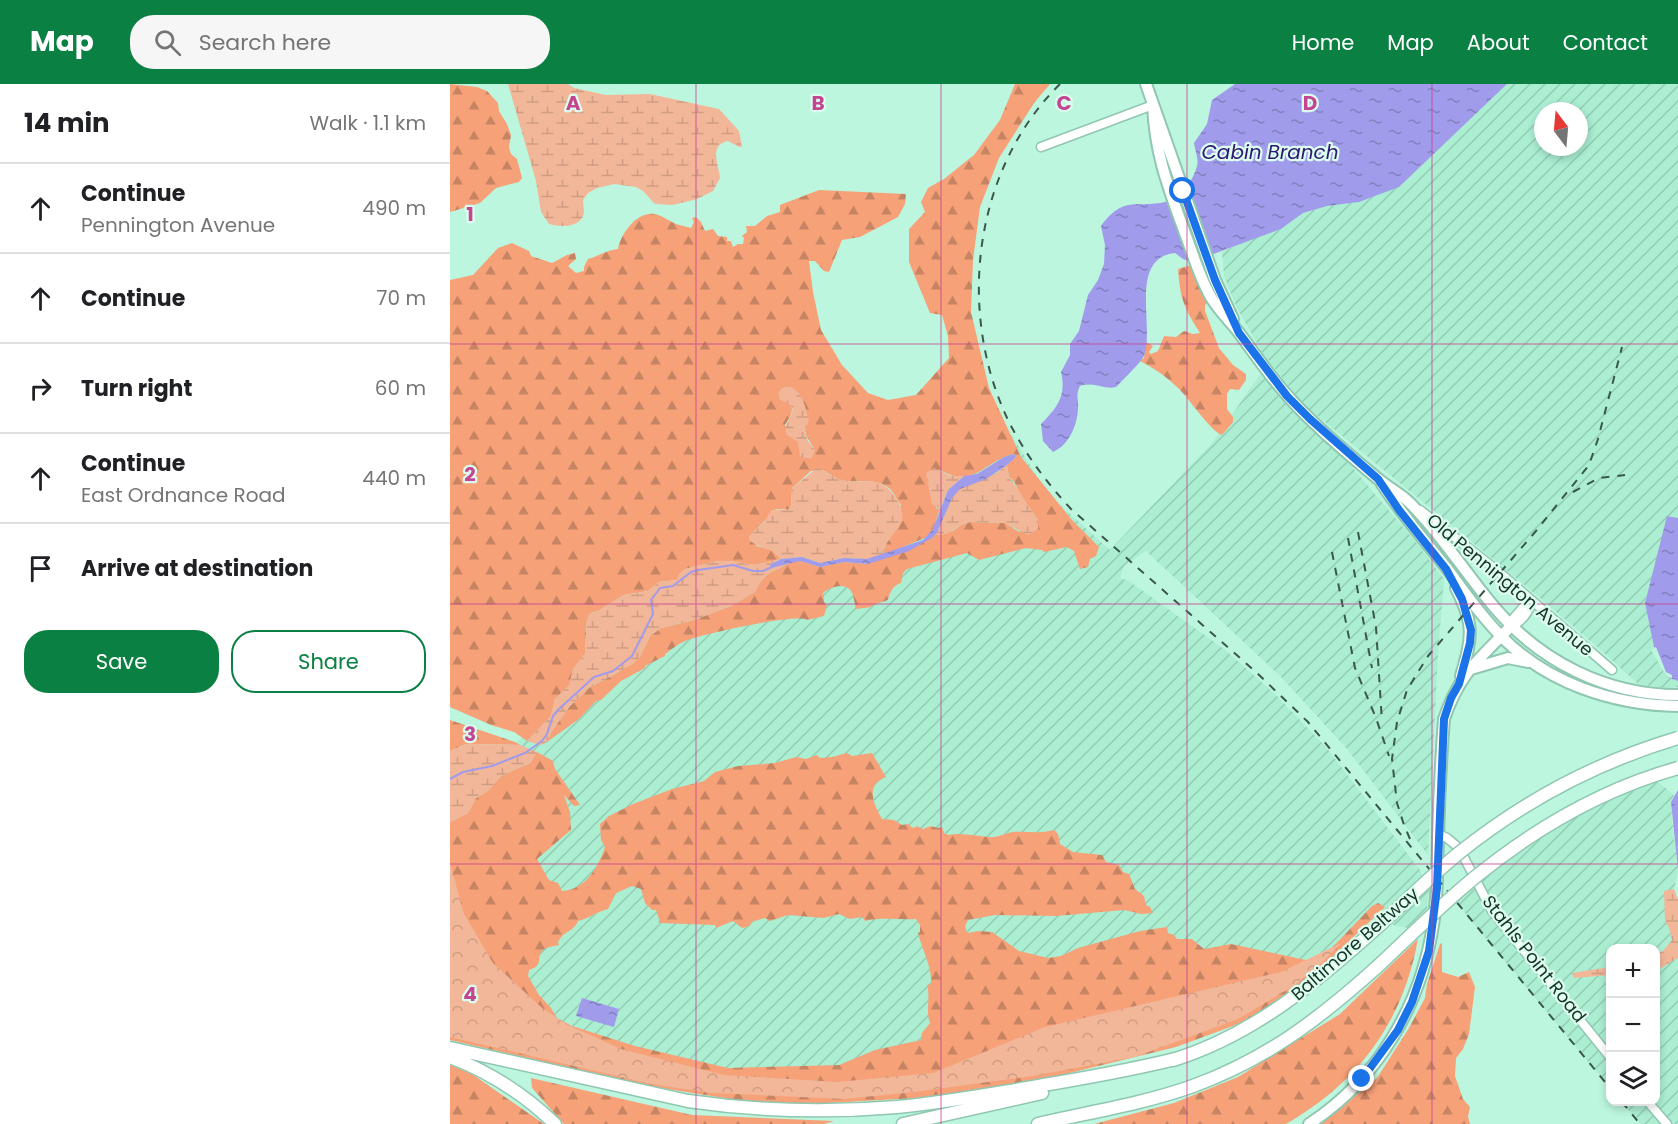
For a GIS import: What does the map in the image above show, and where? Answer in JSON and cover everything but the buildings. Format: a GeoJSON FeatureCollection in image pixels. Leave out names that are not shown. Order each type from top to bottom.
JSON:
{"type":"FeatureCollection","features":[{"type":"Feature","properties":{"kind":"highway","name":"Baltimore Beltway"},"geometry":{"type":"LineString","coordinates":[[903,1124],[1116,1076],[1179,1058],[1245,1028],[1284,1005],[1315,982],[1457,855],[1520,808],[1586,772],[1678,738]]}},
{"type":"Feature","properties":{"kind":"highway","name":"Baltimore Beltway"},"geometry":{"type":"LineString","coordinates":[[1038,1124],[1137,1102],[1192,1086],[1226,1073],[1264,1053],[1303,1029],[1333,1006],[1475,878],[1536,832],[1599,798],[1678,768]]}},
{"type":"Feature","properties":{"kind":"highway"},"geometry":{"type":"LineString","coordinates":[[450,1048],[669,1098],[724,1106],[811,1111],[909,1106],[1070,1081],[1179,1058]]}},
{"type":"Feature","properties":{"kind":"highway"},"geometry":{"type":"LineString","coordinates":[[450,1057],[503,1082],[522,1095],[555,1124]]}},
{"type":"Feature","properties":{"kind":"highway"},"geometry":{"type":"LineString","coordinates":[[1066,1124],[1149,1101],[1192,1086]]}},
{"type":"Feature","properties":{"kind":"main road"},"geometry":{"type":"LineString","coordinates":[[1146,84],[1209,263],[1239,333]]}},
{"type":"Feature","properties":{"kind":"main road"},"geometry":{"type":"LineString","coordinates":[[1153,105],[1157,149],[1197,267],[1212,298],[1287,396],[1378,479],[1408,500],[1512,625],[1542,653],[1595,680],[1621,688],[1647,693],[1678,694]]}},
{"type":"Feature","properties":{"kind":"main road"},"geometry":{"type":"LineString","coordinates":[[1378,479],[1399,510],[1501,636],[1535,663],[1573,685],[1604,696],[1646,704],[1678,706]]}},
{"type":"Feature","properties":{"kind":"main road"},"geometry":{"type":"LineString","coordinates":[[1446,569],[1462,599],[1471,630],[1470,643],[1459,684]]}},
{"type":"Feature","properties":{"kind":"main road"},"geometry":{"type":"LineString","coordinates":[[1309,1124],[1338,1102],[1362,1079],[1398,1030],[1412,1002],[1422,975],[1433,925],[1444,719],[1451,698],[1468,670],[1512,625]]}},
{"type":"Feature","properties":{"kind":"main road"},"geometry":{"type":"LineString","coordinates":[[1468,670],[1508,658],[1535,663]]}},
{"type":"Feature","properties":{"kind":"street"},"geometry":{"type":"LineString","coordinates":[[1041,147],[1153,105]]}},
{"type":"Feature","properties":{"kind":"street","name":"Old Pennington Avenue"},"geometry":{"type":"LineString","coordinates":[[1408,500],[1483,559],[1612,670]]}},
{"type":"Feature","properties":{"kind":"street"},"geometry":{"type":"LineString","coordinates":[[1512,625],[1516,624],[1529,610],[1532,602]]}},
{"type":"Feature","properties":{"kind":"street","name":"Stahls Point Road"},"geometry":{"type":"LineString","coordinates":[[1438,834],[1453,841],[1459,848],[1492,911],[1607,1052]]}},
{"type":"Feature","properties":{"kind":"street"},"geometry":{"type":"LineString","coordinates":[[1652,1106],[1667,1124]]}},
{"type":"Feature","properties":{"kind":"shaded area"},"geometry":{"type":"Polygon","coordinates":[[[1507,84],[1678,84],[1678,518],[1668,516],[1645,603],[1654,647],[1667,677],[1678,681],[1678,687],[1664,688],[1638,684],[1539,597],[1302,403],[1262,352],[1236,306],[1224,276],[1222,252],[1281,229],[1303,213],[1327,206],[1359,202],[1507,84]]]}},
{"type":"Feature","properties":{"kind":"shaded area"},"geometry":{"type":"Polygon","coordinates":[[[1261,373],[1279,397],[1340,453],[1415,541],[1444,579],[1428,855],[1347,749],[1281,677],[1146,551],[1124,566],[1120,578],[1129,581],[1224,649],[1277,696],[1326,747],[1420,870],[1429,890],[1425,932],[1367,919],[1341,943],[1281,972],[933,1073],[724,1075],[621,1049],[568,1025],[541,1007],[450,863],[450,776],[497,756],[744,574],[956,485],[1007,448],[1011,434],[1036,475],[1058,503],[1110,550],[1213,442],[1261,373]]]}},
{"type":"Feature","properties":{"kind":"shaded area"},"geometry":{"type":"Polygon","coordinates":[[[1652,777],[1674,795],[1671,802],[1672,821],[1678,870],[1674,890],[1678,900],[1678,1124],[1640,1124],[1625,1106],[1660,1106],[1660,944],[1606,944],[1606,1083],[1455,901],[1536,832],[1652,777]]]}},
{"type":"Feature","properties":{"kind":"green space"},"geometry":{"type":"Polygon","coordinates":[[[450,84],[477,87],[487,91],[498,103],[499,111],[511,135],[509,147],[511,154],[517,159],[522,178],[519,182],[496,188],[480,203],[450,212],[450,84]]]}},
{"type":"Feature","properties":{"kind":"green space"},"geometry":{"type":"Polygon","coordinates":[[[508,84],[568,84],[574,88],[606,95],[650,94],[719,109],[739,131],[742,147],[728,141],[718,147],[716,156],[720,178],[713,191],[697,199],[673,205],[655,204],[636,187],[614,184],[588,193],[583,200],[583,216],[577,223],[563,226],[549,224],[541,212],[536,181],[508,84]]]}},
{"type":"Feature","properties":{"kind":"green space"},"geometry":{"type":"Polygon","coordinates":[[[1015,84],[1050,84],[1034,103],[999,158],[980,207],[973,260],[971,312],[989,388],[1021,457],[1072,520],[1099,547],[1096,556],[1090,559],[1088,567],[1080,569],[1074,551],[1067,547],[1044,552],[1026,548],[979,560],[967,553],[907,569],[903,573],[901,583],[892,589],[888,600],[871,607],[856,609],[850,589],[837,586],[823,593],[824,602],[827,605],[824,616],[807,620],[786,619],[748,625],[682,642],[665,656],[621,681],[601,700],[596,701],[579,719],[547,742],[569,707],[590,687],[617,673],[640,657],[650,636],[661,628],[694,620],[731,606],[755,592],[768,574],[791,562],[800,561],[820,567],[844,562],[868,564],[932,538],[937,533],[938,535],[953,531],[970,522],[1005,523],[1019,532],[1038,520],[1014,481],[1009,477],[1007,465],[1016,457],[1014,454],[1004,457],[979,472],[962,477],[940,470],[936,508],[940,509],[933,529],[927,537],[881,556],[901,505],[891,491],[879,483],[844,481],[823,470],[811,471],[792,488],[789,509],[776,509],[749,537],[757,546],[772,550],[781,559],[755,565],[718,561],[685,569],[677,580],[659,582],[648,591],[624,595],[591,613],[587,619],[585,654],[573,669],[570,685],[555,699],[551,716],[527,741],[514,732],[491,725],[450,707],[450,280],[473,275],[498,248],[512,243],[529,251],[531,256],[552,263],[575,253],[576,259],[568,266],[576,273],[584,271],[588,259],[618,249],[630,225],[647,214],[659,215],[691,228],[694,222],[692,218],[696,217],[705,231],[713,229],[718,236],[727,237],[727,241],[731,241],[733,247],[743,244],[742,236],[747,232],[746,226],[755,226],[767,216],[780,212],[780,205],[819,190],[906,194],[905,204],[898,217],[860,237],[842,240],[829,272],[824,271],[815,261],[809,261],[821,330],[842,365],[868,393],[888,400],[916,395],[949,358],[948,336],[942,315],[930,313],[909,262],[909,229],[925,212],[921,202],[928,188],[944,179],[974,155],[1000,120],[1015,84]],[[790,404],[792,412],[785,425],[815,450],[805,432],[804,425],[808,424],[790,404]]]}},
{"type":"Feature","properties":{"kind":"green space"},"geometry":{"type":"Polygon","coordinates":[[[1191,265],[1208,302],[1205,305],[1205,311],[1219,348],[1233,365],[1246,374],[1246,380],[1239,390],[1230,389],[1227,394],[1227,409],[1233,417],[1233,422],[1222,435],[1212,428],[1174,384],[1140,361],[1144,358],[1146,342],[1153,346],[1149,352],[1151,354],[1158,351],[1164,336],[1176,337],[1184,331],[1193,334],[1200,333],[1184,302],[1179,279],[1178,269],[1191,265]]]}},
{"type":"Feature","properties":{"kind":"green space"},"geometry":{"type":"Polygon","coordinates":[[[789,386],[798,392],[805,406],[809,421],[804,428],[808,441],[815,450],[812,458],[806,459],[800,456],[798,442],[786,434],[787,423],[793,410],[788,403],[780,400],[778,393],[782,388],[789,386]]]}},
{"type":"Feature","properties":{"kind":"green space"},"geometry":{"type":"Polygon","coordinates":[[[1007,465],[1009,477],[1037,519],[1038,529],[1028,535],[1005,523],[970,522],[947,534],[938,535],[952,498],[960,488],[996,473],[1007,465]]]}},
{"type":"Feature","properties":{"kind":"green space"},"geometry":{"type":"Polygon","coordinates":[[[817,468],[842,480],[884,485],[896,498],[902,511],[902,520],[881,556],[867,559],[844,558],[820,563],[802,557],[781,559],[770,565],[771,568],[791,562],[768,574],[755,592],[731,606],[694,620],[661,628],[650,636],[640,657],[633,664],[590,687],[569,707],[547,742],[541,745],[527,741],[551,716],[555,699],[569,685],[573,669],[585,654],[587,619],[591,613],[624,595],[648,591],[659,582],[677,580],[679,574],[685,569],[718,561],[755,565],[780,559],[774,552],[753,543],[749,537],[765,521],[771,510],[789,509],[792,488],[817,468]]]}},
{"type":"Feature","properties":{"kind":"green space"},"geometry":{"type":"Polygon","coordinates":[[[934,468],[951,476],[964,476],[948,490],[940,509],[932,504],[926,473],[934,468]]]}},
{"type":"Feature","properties":{"kind":"green space"},"geometry":{"type":"Polygon","coordinates":[[[450,720],[520,745],[466,744],[450,751],[450,720]]]}},
{"type":"Feature","properties":{"kind":"green space"},"geometry":{"type":"Polygon","coordinates":[[[466,744],[520,745],[537,752],[530,763],[501,776],[488,791],[476,798],[468,813],[450,822],[450,751],[466,744]]]}},
{"type":"Feature","properties":{"kind":"green space"},"geometry":{"type":"Polygon","coordinates":[[[537,752],[553,761],[555,769],[580,805],[574,806],[564,795],[570,812],[571,830],[537,859],[549,880],[558,883],[562,891],[570,890],[584,882],[599,863],[605,847],[601,840],[600,824],[609,816],[633,804],[672,789],[704,781],[715,772],[738,766],[775,763],[796,757],[806,759],[817,755],[820,758],[847,753],[852,756],[872,753],[886,777],[879,780],[873,790],[874,801],[882,819],[894,820],[902,825],[908,824],[913,828],[917,826],[923,829],[931,826],[942,827],[944,833],[948,835],[992,837],[1013,832],[1054,830],[1058,834],[1060,844],[1073,852],[1102,855],[1106,862],[1119,865],[1123,872],[1129,874],[1135,889],[1144,896],[1146,905],[1153,913],[1141,914],[1124,910],[1056,916],[995,915],[968,920],[965,926],[967,933],[992,932],[1019,951],[1048,958],[1061,956],[1078,948],[1140,931],[1167,927],[1168,933],[1177,939],[1192,939],[1204,949],[1231,944],[1315,962],[1326,954],[1372,906],[1378,903],[1385,907],[1322,967],[1266,1011],[1176,1047],[1033,1082],[918,1098],[810,1104],[743,1101],[642,1085],[450,1040],[450,822],[468,813],[476,798],[488,791],[501,776],[530,763],[537,752]],[[632,886],[616,893],[608,909],[578,921],[574,928],[560,938],[559,945],[543,950],[537,966],[529,970],[528,976],[539,995],[557,1018],[572,1026],[635,1046],[728,1068],[839,1065],[875,1050],[921,1040],[922,1033],[930,1023],[927,986],[931,983],[931,977],[918,933],[920,925],[916,919],[865,921],[862,917],[850,919],[839,914],[824,918],[788,915],[770,921],[765,918],[751,922],[750,926],[742,928],[733,921],[716,928],[715,925],[659,923],[656,910],[652,910],[645,903],[641,889],[632,886]]]}},
{"type":"Feature","properties":{"kind":"green space"},"geometry":{"type":"Polygon","coordinates":[[[450,863],[464,914],[493,963],[541,1007],[568,1025],[621,1049],[724,1075],[837,1082],[933,1073],[1045,1027],[1281,972],[1341,943],[1321,964],[1295,985],[1238,1019],[1135,1057],[1033,1076],[844,1099],[712,1093],[651,1084],[450,1037],[450,863]]]}},
{"type":"Feature","properties":{"kind":"green space"},"geometry":{"type":"Polygon","coordinates":[[[1674,889],[1678,900],[1678,958],[1660,968],[1660,952],[1672,940],[1665,921],[1664,891],[1674,889]]]}},
{"type":"Feature","properties":{"kind":"green space"},"geometry":{"type":"Polygon","coordinates":[[[1418,939],[1401,997],[1374,1047],[1335,1089],[1286,1124],[1094,1124],[1174,1103],[1238,1077],[1340,1014],[1418,939]]]}},
{"type":"Feature","properties":{"kind":"green space"},"geometry":{"type":"Polygon","coordinates":[[[1442,943],[1442,972],[1458,977],[1469,972],[1475,987],[1469,1034],[1463,1049],[1456,1058],[1455,1076],[1463,1099],[1470,1107],[1468,1117],[1470,1124],[1321,1124],[1377,1078],[1425,998],[1427,984],[1442,943]]]}},
{"type":"Feature","properties":{"kind":"green space"},"geometry":{"type":"Polygon","coordinates":[[[1606,968],[1606,975],[1574,978],[1572,973],[1606,968]]]}},
{"type":"Feature","properties":{"kind":"green space"},"geometry":{"type":"Polygon","coordinates":[[[450,1065],[472,1074],[544,1124],[450,1124],[450,1065]]]}},
{"type":"Feature","properties":{"kind":"green space"},"geometry":{"type":"Polygon","coordinates":[[[531,1078],[692,1115],[834,1121],[824,1124],[564,1124],[532,1088],[531,1078]]]}},
{"type":"Feature","properties":{"kind":"water","name":"Cabin Branch"},"geometry":{"type":"Polygon","coordinates":[[[1235,84],[1507,84],[1399,187],[1359,202],[1327,206],[1303,213],[1281,229],[1192,262],[1175,253],[1161,258],[1152,267],[1147,280],[1147,343],[1144,356],[1116,387],[1090,384],[1080,386],[1074,428],[1064,445],[1053,452],[1043,441],[1041,424],[1059,401],[1063,388],[1061,372],[1070,355],[1070,344],[1079,331],[1088,295],[1098,280],[1104,264],[1105,245],[1101,226],[1117,209],[1168,201],[1182,192],[1190,182],[1197,166],[1194,143],[1207,124],[1212,100],[1235,84]]]}},
{"type":"Feature","properties":{"kind":"water"},"geometry":{"type":"Polygon","coordinates":[[[1014,454],[1016,457],[986,479],[960,489],[952,498],[937,533],[909,551],[868,564],[844,562],[820,567],[800,561],[771,568],[770,565],[781,559],[802,557],[820,563],[844,558],[867,559],[923,540],[933,529],[948,490],[964,476],[977,474],[1004,457],[1014,454]]]}},
{"type":"Feature","properties":{"kind":"water"},"geometry":{"type":"Polygon","coordinates":[[[1667,516],[1678,518],[1678,681],[1667,677],[1663,671],[1654,647],[1645,603],[1667,516]]]}},
{"type":"Feature","properties":{"kind":"water"},"geometry":{"type":"Polygon","coordinates":[[[1678,790],[1678,870],[1671,802],[1678,790]]]}},
{"type":"Feature","properties":{"kind":"water"},"geometry":{"type":"Polygon","coordinates":[[[582,998],[619,1009],[614,1027],[576,1016],[582,998]]]}},
{"type":"Feature","properties":{"kind":"pier"},"geometry":{"type":"Polygon","coordinates":[[[1656,647],[1666,672],[1672,675],[1672,678],[1667,677],[1653,653],[1651,649],[1656,647]]]}},
{"type":"Feature","properties":{"kind":"waterway","name":"Cabin Branch"},"geometry":{"type":"LineString","coordinates":[[450,779],[463,772],[492,766],[525,753],[542,741],[553,716],[559,709],[594,677],[613,671],[632,656],[653,614],[651,600],[660,588],[673,586],[691,572],[698,570],[733,565],[753,571],[763,571],[772,567]]}},
{"type":"Feature","properties":{"kind":"railway"},"geometry":{"type":"LineString","coordinates":[[1060,84],[1030,119],[1007,158],[991,201],[982,246],[979,291],[983,337],[993,382],[1016,435],[1038,468],[1071,509],[1257,673],[1308,722],[1606,1083]]}},
{"type":"Feature","properties":{"kind":"railway"},"geometry":{"type":"LineString","coordinates":[[1410,839],[1397,803],[1392,759],[1397,722],[1407,690],[1428,656],[1536,531],[1589,465],[1622,347]]}},
{"type":"Feature","properties":{"kind":"railway"},"geometry":{"type":"LineString","coordinates":[[1573,492],[1599,478],[1625,475]]}},
{"type":"Feature","properties":{"kind":"railway"},"geometry":{"type":"LineString","coordinates":[[1358,532],[1376,627],[1382,722]]}},
{"type":"Feature","properties":{"kind":"railway"},"geometry":{"type":"LineString","coordinates":[[1348,538],[1372,668]]}},
{"type":"Feature","properties":{"kind":"railway"},"geometry":{"type":"LineString","coordinates":[[1332,552],[1355,668],[1389,756]]}},
{"type":"Feature","properties":{"kind":"railway"},"geometry":{"type":"LineString","coordinates":[[1625,1106],[1640,1124]]}},
{"type":"Feature","properties":{"kind":"route"},"geometry":{"type":"LineString","coordinates":[[1183,191],[1215,280],[1239,333],[1287,396],[1378,479],[1399,510],[1446,569],[1462,599],[1471,630],[1470,643],[1459,684],[1451,698],[1444,719],[1437,888],[1429,951],[1412,1002],[1398,1030],[1362,1079]]}}]}
